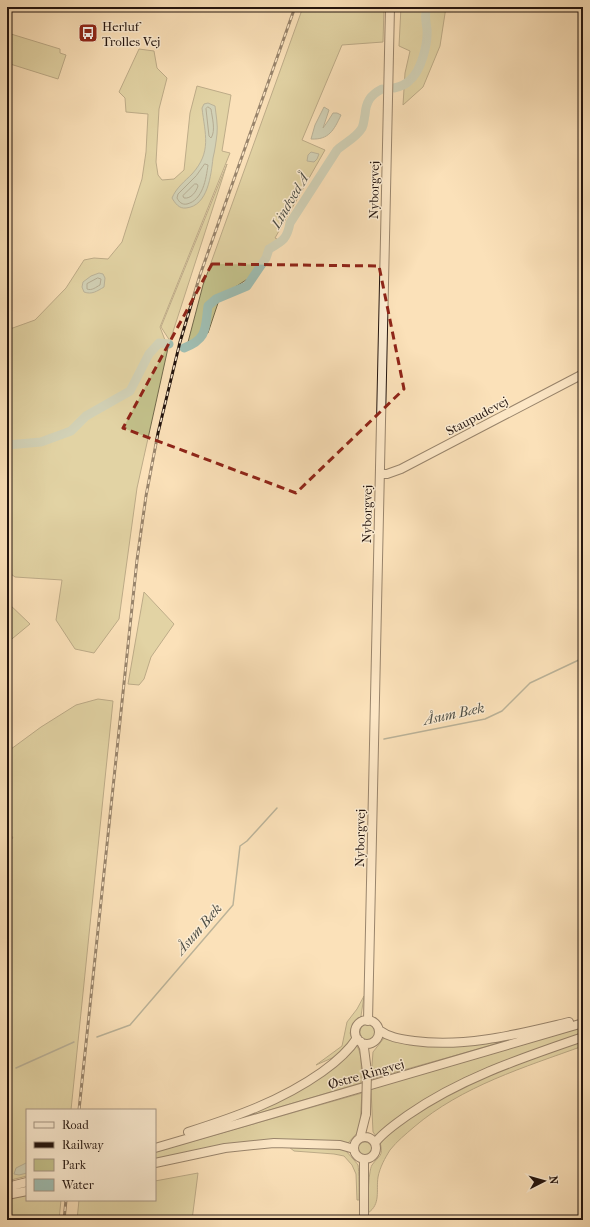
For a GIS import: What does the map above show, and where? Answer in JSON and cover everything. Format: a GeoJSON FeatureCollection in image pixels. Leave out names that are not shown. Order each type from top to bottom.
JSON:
{"type":"FeatureCollection","features":[{"type":"Feature","properties":{"kind":"main road","name":"Nyborgvej"},"geometry":{"type":"LineString","coordinates":[[368,1021],[390,7]]}},
{"type":"Feature","properties":{"kind":"main road","name":"Staupudevej"},"geometry":{"type":"LineString","coordinates":[[380,474],[387,474],[401,469],[583,374]]}},
{"type":"Feature","properties":{"kind":"main road"},"geometry":{"type":"LineString","coordinates":[[367,1072],[364,1048],[356,1033],[356,1028],[363,1021],[373,1022],[379,1030],[387,1036],[424,1042],[450,1043],[474,1041],[526,1032],[583,1019]]}},
{"type":"Feature","properties":{"kind":"main road","name":"Østre Ringvej"},"geometry":{"type":"LineString","coordinates":[[156,1148],[583,1023]]}},
{"type":"Feature","properties":{"kind":"main road"},"geometry":{"type":"LineString","coordinates":[[366,1114],[373,1140],[377,1148],[376,1152],[369,1159],[364,1160],[358,1157],[354,1149],[355,1143],[360,1138],[366,1114],[367,1072],[370,1048],[379,1035],[379,1030]]}},
{"type":"Feature","properties":{"kind":"main road"},"geometry":{"type":"LineString","coordinates":[[360,1138],[367,1137],[373,1140],[379,1138],[398,1122],[424,1104],[486,1072],[583,1037]]}},
{"type":"Feature","properties":{"kind":"main road"},"geometry":{"type":"LineString","coordinates":[[359,1040],[369,1044],[373,1043]]}},
{"type":"Feature","properties":{"kind":"main road"},"geometry":{"type":"LineString","coordinates":[[156,1144],[236,1116],[262,1106],[288,1093],[312,1079],[335,1062],[359,1040]]}},
{"type":"Feature","properties":{"kind":"main road"},"geometry":{"type":"LineString","coordinates":[[156,1163],[225,1148],[274,1143],[340,1145],[354,1149]]}},
{"type":"Feature","properties":{"kind":"main road"},"geometry":{"type":"LineString","coordinates":[[364,1160],[364,1220]]}},
{"type":"Feature","properties":{"kind":"main road"},"geometry":{"type":"LineString","coordinates":[[7,1187],[26,1182]]}},
{"type":"Feature","properties":{"kind":"main road"},"geometry":{"type":"LineString","coordinates":[[7,1195],[26,1191]]}},
{"type":"Feature","properties":{"kind":"highlighted area"},"geometry":{"type":"Polygon","coordinates":[[[212,264],[379,266],[404,389],[296,493],[123,428],[212,264]]]}},
{"type":"Feature","properties":{"kind":"green space"},"geometry":{"type":"Polygon","coordinates":[[[303,7],[384,7],[383,42],[342,45],[302,140],[325,150],[275,238],[277,239],[249,278],[220,297],[208,333],[187,346],[203,285],[303,7]]]}},
{"type":"Feature","properties":{"kind":"green space"},"geometry":{"type":"Polygon","coordinates":[[[401,7],[446,7],[440,46],[423,87],[403,105],[405,73],[410,51],[399,46],[401,7]]]}},
{"type":"Feature","properties":{"kind":"green space"},"geometry":{"type":"Polygon","coordinates":[[[11,34],[60,49],[60,53],[66,55],[58,79],[7,63],[7,43],[11,34]]]}},
{"type":"Feature","properties":{"kind":"green space"},"geometry":{"type":"Polygon","coordinates":[[[139,49],[154,51],[157,68],[167,78],[159,109],[156,162],[158,175],[162,180],[174,179],[184,170],[190,113],[197,86],[231,95],[222,151],[230,153],[160,327],[168,348],[137,488],[119,619],[94,653],[75,649],[56,620],[62,580],[15,577],[7,571],[7,329],[35,320],[66,288],[84,260],[94,258],[108,259],[122,242],[142,179],[146,152],[148,114],[126,112],[125,98],[119,92],[139,49]]]}},
{"type":"Feature","properties":{"kind":"green space"},"geometry":{"type":"Polygon","coordinates":[[[227,164],[170,341],[161,327],[227,164]]]}},
{"type":"Feature","properties":{"kind":"green space"},"geometry":{"type":"Polygon","coordinates":[[[144,592],[174,624],[151,657],[144,679],[139,685],[128,684],[144,592]]]}},
{"type":"Feature","properties":{"kind":"green space"},"geometry":{"type":"Polygon","coordinates":[[[7,602],[30,624],[7,643],[7,602]]]}},
{"type":"Feature","properties":{"kind":"green space"},"geometry":{"type":"Polygon","coordinates":[[[98,699],[113,701],[71,1109],[26,1109],[26,1176],[7,1181],[7,842],[13,838],[7,829],[7,786],[11,782],[7,777],[7,752],[41,727],[76,705],[98,699]]]}},
{"type":"Feature","properties":{"kind":"green space"},"geometry":{"type":"Polygon","coordinates":[[[364,996],[361,1016],[354,1023],[350,1033],[352,1039],[339,1055],[316,1065],[342,1046],[347,1022],[357,1009],[364,996]]]}},
{"type":"Feature","properties":{"kind":"green space"},"geometry":{"type":"Polygon","coordinates":[[[368,1024],[375,1029],[376,1032],[371,1039],[368,1040],[361,1035],[360,1032],[365,1025],[368,1024]]]}},
{"type":"Feature","properties":{"kind":"green space"},"geometry":{"type":"Polygon","coordinates":[[[583,1027],[583,1034],[464,1078],[376,1136],[373,1132],[371,1089],[583,1027]]]}},
{"type":"Feature","properties":{"kind":"green space"},"geometry":{"type":"Polygon","coordinates":[[[525,1036],[371,1079],[373,1052],[384,1038],[395,1041],[525,1036]]]}},
{"type":"Feature","properties":{"kind":"green space"},"geometry":{"type":"Polygon","coordinates":[[[583,1040],[583,1046],[517,1070],[473,1089],[452,1100],[414,1127],[390,1150],[385,1159],[378,1177],[375,1206],[368,1213],[368,1188],[372,1165],[381,1153],[380,1142],[389,1133],[426,1107],[484,1076],[583,1040]]]}},
{"type":"Feature","properties":{"kind":"green space"},"geometry":{"type":"Polygon","coordinates":[[[357,1046],[361,1059],[361,1083],[239,1119],[271,1105],[343,1060],[357,1046]]]}},
{"type":"Feature","properties":{"kind":"green space"},"geometry":{"type":"Polygon","coordinates":[[[362,1093],[358,1132],[348,1143],[285,1141],[156,1160],[156,1152],[362,1093]]]}},
{"type":"Feature","properties":{"kind":"green space"},"geometry":{"type":"Polygon","coordinates":[[[362,1142],[368,1142],[372,1146],[372,1152],[368,1156],[362,1156],[358,1152],[358,1146],[362,1142]]]}},
{"type":"Feature","properties":{"kind":"green space"},"geometry":{"type":"Polygon","coordinates":[[[289,1147],[344,1149],[358,1165],[359,1200],[357,1200],[356,1174],[352,1165],[344,1156],[294,1151],[289,1147]]]}},
{"type":"Feature","properties":{"kind":"green space"},"geometry":{"type":"Polygon","coordinates":[[[198,1173],[192,1220],[77,1220],[79,1201],[156,1201],[156,1181],[198,1173]]]}},
{"type":"Feature","properties":{"kind":"green space"},"geometry":{"type":"Polygon","coordinates":[[[26,1193],[26,1201],[61,1201],[59,1220],[7,1220],[7,1197],[26,1193]]]}},
{"type":"Feature","properties":{"kind":"water"},"geometry":{"type":"Polygon","coordinates":[[[208,103],[215,106],[217,134],[207,189],[199,202],[193,206],[181,208],[172,198],[178,188],[198,166],[202,158],[206,142],[202,108],[204,104],[208,103]]]}},
{"type":"Feature","properties":{"kind":"water"},"geometry":{"type":"Polygon","coordinates":[[[324,107],[329,110],[323,128],[333,113],[341,115],[336,125],[327,136],[311,139],[315,125],[324,107]]]}},
{"type":"Feature","properties":{"kind":"water"},"geometry":{"type":"Polygon","coordinates":[[[311,152],[319,154],[314,162],[307,161],[308,155],[311,152]]]}},
{"type":"Feature","properties":{"kind":"water"},"geometry":{"type":"Polygon","coordinates":[[[99,273],[103,274],[105,278],[104,287],[92,293],[84,292],[82,287],[83,282],[91,276],[99,273]]]}},
{"type":"Feature","properties":{"kind":"water"},"geometry":{"type":"Polygon","coordinates":[[[26,1163],[26,1173],[19,1175],[14,1174],[16,1168],[26,1163]]]}},
{"type":"Feature","properties":{"kind":"waterway","name":"Lindved Å"},"geometry":{"type":"LineString","coordinates":[[394,88],[406,84],[413,77],[420,65],[425,50],[427,35],[425,15],[427,7]]}},
{"type":"Feature","properties":{"kind":"waterway","name":"Lindved Å"},"geometry":{"type":"LineString","coordinates":[[184,348],[192,345],[204,332],[208,306],[216,299],[247,286],[266,258],[269,249],[284,239],[290,223],[337,150],[354,137],[362,128],[366,106],[369,99],[382,89]]}},
{"type":"Feature","properties":{"kind":"waterway","name":"Lindved Å"},"geometry":{"type":"LineString","coordinates":[[7,445],[41,442],[71,431],[86,416],[130,391],[149,354],[159,343],[169,344]]}},
{"type":"Feature","properties":{"kind":"waterway","name":"Åsum Bæk"},"geometry":{"type":"LineString","coordinates":[[384,739],[485,719],[502,711],[530,683],[583,658]]}},
{"type":"Feature","properties":{"kind":"waterway","name":"Åsum Bæk"},"geometry":{"type":"LineString","coordinates":[[97,1037],[130,1025],[233,905],[240,846],[247,841],[277,808]]}},
{"type":"Feature","properties":{"kind":"waterway","name":"Åsum Bæk"},"geometry":{"type":"LineString","coordinates":[[16,1068],[74,1042]]}},
{"type":"Feature","properties":{"kind":"railway"},"geometry":{"type":"LineString","coordinates":[[79,1109],[137,560],[146,496],[158,433],[180,342],[200,275],[295,7]]}},
{"type":"Feature","properties":{"kind":"railway"},"geometry":{"type":"LineString","coordinates":[[64,1220],[66,1201]]}},
{"type":"Feature","properties":{"kind":"place","name":"Herluf Trolles Vej"},"geometry":{"type":"Point","coordinates":[88,33]}}]}
